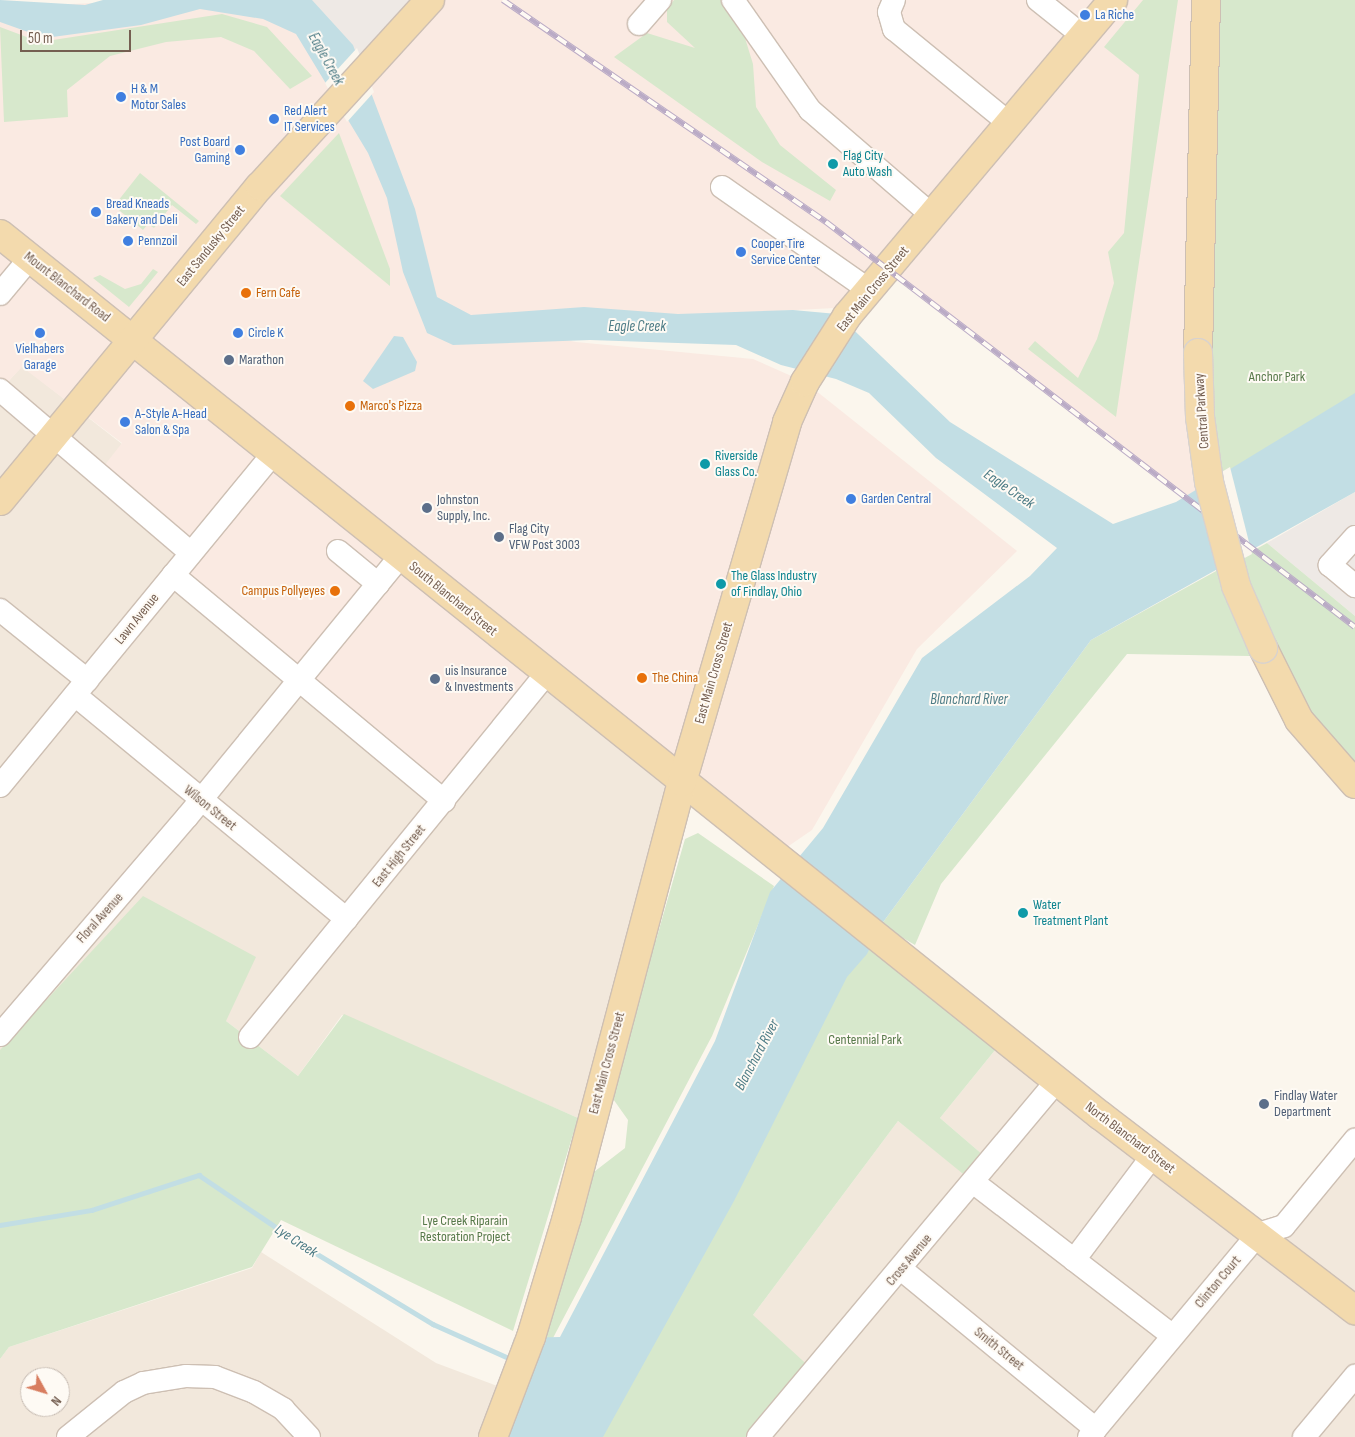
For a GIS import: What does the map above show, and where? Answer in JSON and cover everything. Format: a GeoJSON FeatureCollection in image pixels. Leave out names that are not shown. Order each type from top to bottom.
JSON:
{"type":"FeatureCollection","features":[{"type":"Feature","properties":{"kind":"main road","name":"East Sandusky Street"},"geometry":{"type":"LineString","coordinates":[[2,495],[330,107],[430,0]]}},
{"type":"Feature","properties":{"kind":"main road","name":"East Main Cross Street"},"geometry":{"type":"LineString","coordinates":[[493,1437],[531,1337],[682,782],[785,428],[805,382],[847,316],[1113,0]]}},
{"type":"Feature","properties":{"kind":"main road","name":"Central Parkway"},"geometry":{"type":"LineString","coordinates":[[1206,0],[1198,354],[1200,417],[1209,482],[1236,586],[1263,648],[1299,720],[1355,784]]}},
{"type":"Feature","properties":{"kind":"main road","name":"Mount Blanchard Road"},"geometry":{"type":"LineString","coordinates":[[0,234],[134,340]]}},
{"type":"Feature","properties":{"kind":"main road","name":"South Blanchard Street"},"geometry":{"type":"LineString","coordinates":[[134,340],[546,674],[908,962]]}},
{"type":"Feature","properties":{"kind":"main road","name":"North Blanchard Street"},"geometry":{"type":"LineString","coordinates":[[908,962],[1057,1081],[1355,1310]]}},
{"type":"Feature","properties":{"kind":"street"},"geometry":{"type":"LineString","coordinates":[[639,24],[660,0]]}},
{"type":"Feature","properties":{"kind":"street"},"geometry":{"type":"LineString","coordinates":[[733,0],[810,110],[933,216]]}},
{"type":"Feature","properties":{"kind":"street"},"geometry":{"type":"LineString","coordinates":[[894,0],[889,12],[894,29],[1010,124]]}},
{"type":"Feature","properties":{"kind":"street"},"geometry":{"type":"LineString","coordinates":[[1038,0],[1083,36]]}},
{"type":"Feature","properties":{"kind":"street"},"geometry":{"type":"LineString","coordinates":[[722,187],[869,290]]}},
{"type":"Feature","properties":{"kind":"street"},"geometry":{"type":"LineString","coordinates":[[0,294],[30,258]]}},
{"type":"Feature","properties":{"kind":"street"},"geometry":{"type":"LineString","coordinates":[[0,390],[52,438],[191,553]]}},
{"type":"Feature","properties":{"kind":"street","name":"Lawn Avenue"},"geometry":{"type":"LineString","coordinates":[[0,786],[274,452]]}},
{"type":"Feature","properties":{"kind":"street"},"geometry":{"type":"LineString","coordinates":[[1355,537],[1330,564],[1355,586]]}},
{"type":"Feature","properties":{"kind":"street"},"geometry":{"type":"LineString","coordinates":[[338,551],[378,584]]}},
{"type":"Feature","properties":{"kind":"street","name":"Floral Avenue"},"geometry":{"type":"LineString","coordinates":[[0,1035],[200,800],[401,556]]}},
{"type":"Feature","properties":{"kind":"street"},"geometry":{"type":"LineString","coordinates":[[173,575],[444,801]]}},
{"type":"Feature","properties":{"kind":"street","name":"Wilson Street"},"geometry":{"type":"LineString","coordinates":[[0,610],[200,800],[347,919]]}},
{"type":"Feature","properties":{"kind":"street","name":"East High Street"},"geometry":{"type":"LineString","coordinates":[[250,1037],[546,674]]}},
{"type":"Feature","properties":{"kind":"street","name":"Cross Avenue"},"geometry":{"type":"LineString","coordinates":[[758,1437],[1057,1081]]}},
{"type":"Feature","properties":{"kind":"street"},"geometry":{"type":"LineString","coordinates":[[1258,1234],[1284,1226],[1355,1140]]}},
{"type":"Feature","properties":{"kind":"street"},"geometry":{"type":"LineString","coordinates":[[1074,1260],[1153,1155]]}},
{"type":"Feature","properties":{"kind":"street"},"geometry":{"type":"LineString","coordinates":[[974,1182],[1173,1336]]}},
{"type":"Feature","properties":{"kind":"street","name":"Clinton Court"},"geometry":{"type":"LineString","coordinates":[[1093,1433],[1258,1234]]}},
{"type":"Feature","properties":{"kind":"street","name":"Smith Street"},"geometry":{"type":"LineString","coordinates":[[901,1269],[1093,1433]]}},
{"type":"Feature","properties":{"kind":"street"},"geometry":{"type":"LineString","coordinates":[[68,1437],[124,1392],[143,1383],[186,1376],[215,1377],[254,1392],[283,1410],[309,1437]]}},
{"type":"Feature","properties":{"kind":"street"},"geometry":{"type":"LineString","coordinates":[[1304,1437],[1355,1376]]}},
{"type":"Feature","properties":{"kind":"shaded area"},"geometry":{"type":"Polygon","coordinates":[[[164,0],[1355,0],[1355,393],[1185,497],[889,268],[854,307],[493,326],[576,342],[753,359],[805,382],[1017,551],[917,649],[812,830],[774,856],[547,674],[444,801],[173,575],[191,553],[97,475],[122,443],[22,367],[0,390],[0,7],[164,0]]]}},
{"type":"Feature","properties":{"kind":"shaded area"},"geometry":{"type":"Polygon","coordinates":[[[261,0],[430,0],[344,92],[305,22],[261,0]]]}},
{"type":"Feature","properties":{"kind":"shaded area"},"geometry":{"type":"Polygon","coordinates":[[[22,366],[122,444],[546,674],[682,782],[593,1119],[578,1118],[342,1015],[298,1076],[226,1021],[0,1050],[0,391],[22,366]]]}},
{"type":"Feature","properties":{"kind":"shaded area"},"geometry":{"type":"Polygon","coordinates":[[[1355,492],[1355,616],[1267,543],[1355,492]]]}},
{"type":"Feature","properties":{"kind":"shaded area"},"geometry":{"type":"Polygon","coordinates":[[[1004,1039],[1258,1234],[1284,1226],[1355,1140],[1355,1437],[758,1437],[753,1315],[898,1121],[973,1181],[990,1161],[940,1118],[1004,1039]]]}},
{"type":"Feature","properties":{"kind":"shaded area"},"geometry":{"type":"Polygon","coordinates":[[[261,1252],[436,1363],[500,1387],[482,1437],[0,1437],[0,1359],[9,1347],[252,1268],[261,1252]]]}},
{"type":"Feature","properties":{"kind":"green space"},"geometry":{"type":"Polygon","coordinates":[[[674,0],[723,0],[741,25],[753,64],[756,107],[780,145],[836,190],[830,201],[762,162],[614,57],[647,33],[695,48],[667,22],[667,9],[674,0]]]}},
{"type":"Feature","properties":{"kind":"green space"},"geometry":{"type":"Polygon","coordinates":[[[1143,0],[1178,0],[1116,417],[1028,349],[1035,341],[1078,378],[1097,339],[1114,283],[1108,252],[1124,233],[1139,75],[1104,47],[1143,0]]]}},
{"type":"Feature","properties":{"kind":"green space","name":"Anchor Park"},"geometry":{"type":"Polygon","coordinates":[[[1206,0],[1355,0],[1355,438],[1216,520],[1199,347],[1206,0]]]}},
{"type":"Feature","properties":{"kind":"green space"},"geometry":{"type":"Polygon","coordinates":[[[222,14],[267,27],[312,76],[290,89],[254,51],[221,37],[166,42],[110,56],[67,90],[68,117],[4,122],[0,27],[40,42],[222,14]]]}},
{"type":"Feature","properties":{"kind":"green space"},"geometry":{"type":"Polygon","coordinates":[[[339,133],[390,269],[390,286],[280,196],[339,133]]]}},
{"type":"Feature","properties":{"kind":"green space"},"geometry":{"type":"Polygon","coordinates":[[[140,173],[199,221],[196,224],[172,205],[154,228],[148,224],[143,230],[114,206],[140,173]]]}},
{"type":"Feature","properties":{"kind":"green space"},"geometry":{"type":"Polygon","coordinates":[[[153,269],[158,272],[129,307],[93,278],[100,275],[125,289],[141,284],[153,269]]]}},
{"type":"Feature","properties":{"kind":"green space"},"geometry":{"type":"Polygon","coordinates":[[[1267,543],[1355,616],[1355,784],[1263,648],[1249,656],[1127,654],[941,884],[915,945],[881,925],[1091,640],[1267,543]]]}},
{"type":"Feature","properties":{"kind":"green space"},"geometry":{"type":"Polygon","coordinates":[[[698,833],[774,886],[712,1036],[553,1338],[540,1341],[590,1175],[625,1148],[628,1120],[611,1096],[651,939],[656,940],[685,839],[698,833]]]}},
{"type":"Feature","properties":{"kind":"green space","name":"Lye Creek Riparain Restoration Project"},"geometry":{"type":"Polygon","coordinates":[[[143,896],[256,957],[226,1021],[298,1076],[344,1014],[578,1118],[513,1331],[281,1220],[252,1267],[9,1347],[0,1359],[0,1050],[143,896]]]}},
{"type":"Feature","properties":{"kind":"green space","name":"Centennial Park"},"geometry":{"type":"Polygon","coordinates":[[[845,912],[1004,1039],[940,1118],[990,1161],[973,1182],[898,1121],[753,1315],[814,1371],[758,1437],[564,1437],[845,912]]]}},
{"type":"Feature","properties":{"kind":"water","name":"Blanchard River"},"geometry":{"type":"Polygon","coordinates":[[[0,0],[85,5],[103,0],[312,0],[353,45],[415,209],[437,297],[471,315],[584,307],[678,314],[793,310],[837,314],[950,422],[1113,524],[1176,502],[1355,393],[1355,492],[1091,640],[881,925],[867,954],[847,977],[734,1201],[603,1437],[508,1437],[524,1392],[501,1379],[514,1338],[560,1337],[715,1041],[770,892],[823,828],[922,658],[1030,576],[1057,548],[936,458],[869,393],[836,379],[781,365],[736,345],[590,340],[453,345],[427,333],[403,272],[387,198],[368,153],[296,34],[263,19],[200,9],[141,25],[45,38],[0,22],[0,0]]]}},
{"type":"Feature","properties":{"kind":"water"},"geometry":{"type":"Polygon","coordinates":[[[394,336],[403,337],[417,362],[415,371],[373,389],[363,381],[394,336]]]}},
{"type":"Feature","properties":{"kind":"pier"},"geometry":{"type":"Polygon","coordinates":[[[357,48],[374,92],[347,122],[325,83],[357,48]]]}},
{"type":"Feature","properties":{"kind":"pier"},"geometry":{"type":"Polygon","coordinates":[[[1230,467],[1252,554],[1221,571],[1198,486],[1230,467]]]}},
{"type":"Feature","properties":{"kind":"waterway","name":"Lye Creek"},"geometry":{"type":"LineString","coordinates":[[0,1225],[92,1210],[199,1175],[304,1246],[433,1324],[511,1359]]}},
{"type":"Feature","properties":{"kind":"railway"},"geometry":{"type":"LineString","coordinates":[[503,0],[826,222],[1355,627]]}},
{"type":"Feature","properties":{"kind":"place","name":"La Riche"},"geometry":{"type":"Point","coordinates":[1085,15]}},
{"type":"Feature","properties":{"kind":"place","name":"H & M Motor Sales"},"geometry":{"type":"Point","coordinates":[121,97]}},
{"type":"Feature","properties":{"kind":"place","name":"Red Alert IT Services"},"geometry":{"type":"Point","coordinates":[274,119]}},
{"type":"Feature","properties":{"kind":"place","name":"Post Board Gaming"},"geometry":{"type":"Point","coordinates":[240,150]}},
{"type":"Feature","properties":{"kind":"place","name":"Flag City Auto Wash"},"geometry":{"type":"Point","coordinates":[833,164]}},
{"type":"Feature","properties":{"kind":"place","name":"Bread Kneads Bakery and Deli"},"geometry":{"type":"Point","coordinates":[96,212]}},
{"type":"Feature","properties":{"kind":"place","name":"Pennzoil"},"geometry":{"type":"Point","coordinates":[128,241]}},
{"type":"Feature","properties":{"kind":"place","name":"Cooper Tire Service Center"},"geometry":{"type":"Point","coordinates":[741,252]}},
{"type":"Feature","properties":{"kind":"place","name":"Fern Cafe"},"geometry":{"type":"Point","coordinates":[246,293]}},
{"type":"Feature","properties":{"kind":"place","name":"Vielhabers Garage"},"geometry":{"type":"Point","coordinates":[40,333]}},
{"type":"Feature","properties":{"kind":"place","name":"Circle K"},"geometry":{"type":"Point","coordinates":[238,333]}},
{"type":"Feature","properties":{"kind":"place","name":"Marathon"},"geometry":{"type":"Point","coordinates":[229,360]}},
{"type":"Feature","properties":{"kind":"place","name":"Marco's Pizza"},"geometry":{"type":"Point","coordinates":[350,406]}},
{"type":"Feature","properties":{"kind":"place","name":"A-Style A-Head Salon & Spa"},"geometry":{"type":"Point","coordinates":[125,422]}},
{"type":"Feature","properties":{"kind":"place","name":"Riverside Glass Co."},"geometry":{"type":"Point","coordinates":[705,464]}},
{"type":"Feature","properties":{"kind":"place","name":"Garden Central"},"geometry":{"type":"Point","coordinates":[851,499]}},
{"type":"Feature","properties":{"kind":"place","name":"Johnston Supply, Inc."},"geometry":{"type":"Point","coordinates":[427,508]}},
{"type":"Feature","properties":{"kind":"place","name":"Flag City VFW Post 3003"},"geometry":{"type":"Point","coordinates":[499,537]}},
{"type":"Feature","properties":{"kind":"place","name":"The Glass Industry of Findlay, Ohio"},"geometry":{"type":"Point","coordinates":[721,584]}},
{"type":"Feature","properties":{"kind":"place","name":"Campus Pollyeyes"},"geometry":{"type":"Point","coordinates":[335,591]}},
{"type":"Feature","properties":{"kind":"place","name":"The China"},"geometry":{"type":"Point","coordinates":[642,678]}},
{"type":"Feature","properties":{"kind":"place","name":"uis Insurance & Investments"},"geometry":{"type":"Point","coordinates":[435,679]}},
{"type":"Feature","properties":{"kind":"place","name":"Water Treatment Plant"},"geometry":{"type":"Point","coordinates":[1023,913]}},
{"type":"Feature","properties":{"kind":"place","name":"Findlay Water Department"},"geometry":{"type":"Point","coordinates":[1264,1104]}},
{"type":"Feature","properties":{"kind":"water label","name":"Eagle Creek"},"geometry":{"type":"Point","coordinates":[326,59]}},
{"type":"Feature","properties":{"kind":"water label","name":"Eagle Creek"},"geometry":{"type":"Point","coordinates":[637,327]}},
{"type":"Feature","properties":{"kind":"water label","name":"Eagle Creek"},"geometry":{"type":"Point","coordinates":[1009,489]}}]}
